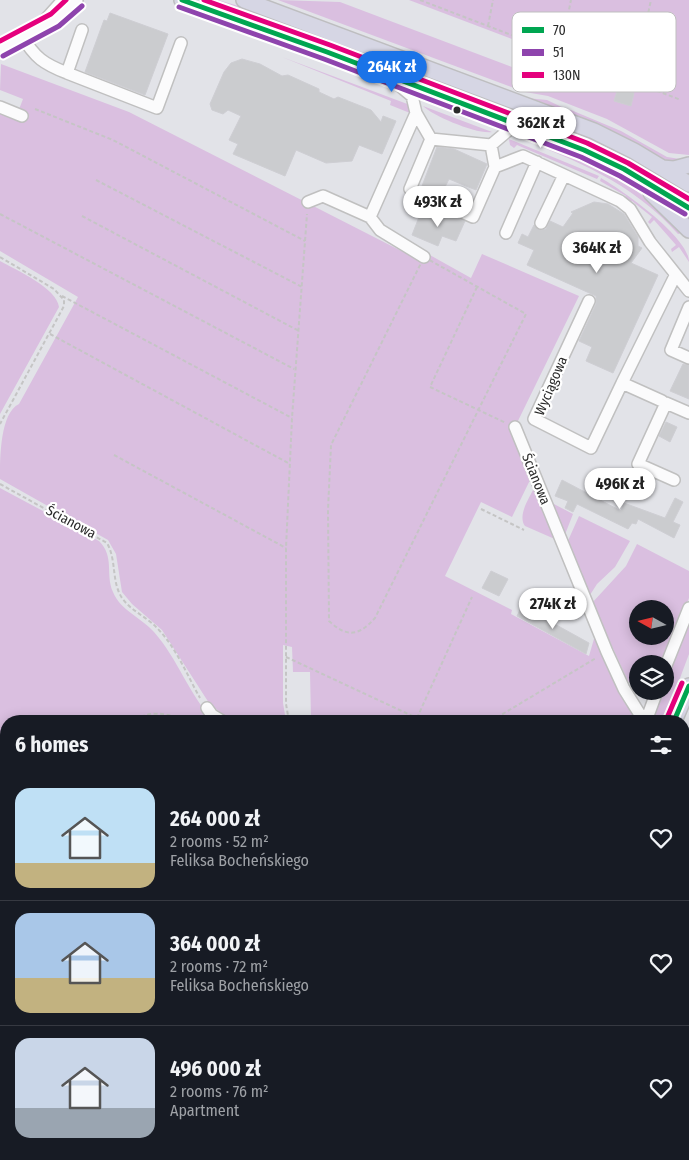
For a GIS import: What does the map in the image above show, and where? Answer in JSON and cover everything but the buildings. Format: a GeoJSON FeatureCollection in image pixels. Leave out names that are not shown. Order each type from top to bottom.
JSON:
{"type":"FeatureCollection","features":[{"type":"Feature","properties":{"kind":"main road"},"geometry":{"type":"LineString","coordinates":[[182,0],[517,123],[624,169],[689,208]]}},
{"type":"Feature","properties":{"kind":"main road"},"geometry":{"type":"LineString","coordinates":[[244,0],[594,131],[689,184]]}},
{"type":"Feature","properties":{"kind":"main road"},"geometry":{"type":"LineString","coordinates":[[662,168],[674,169],[689,165]]}},
{"type":"Feature","properties":{"kind":"main road"},"geometry":{"type":"LineString","coordinates":[[624,169],[689,230]]}},
{"type":"Feature","properties":{"kind":"main road"},"geometry":{"type":"LineString","coordinates":[[677,715],[689,686]]}},
{"type":"Feature","properties":{"kind":"street"},"geometry":{"type":"LineString","coordinates":[[35,29],[57,9],[63,0]]}},
{"type":"Feature","properties":{"kind":"street"},"geometry":{"type":"LineString","coordinates":[[0,49],[64,14],[77,0]]}},
{"type":"Feature","properties":{"kind":"street"},"geometry":{"type":"LineString","coordinates":[[67,73],[82,30]]}},
{"type":"Feature","properties":{"kind":"street"},"geometry":{"type":"LineString","coordinates":[[22,36],[38,59],[67,73],[157,108],[181,43]]}},
{"type":"Feature","properties":{"kind":"street"},"geometry":{"type":"LineString","coordinates":[[384,74],[412,96],[416,112],[432,140]]}},
{"type":"Feature","properties":{"kind":"street"},"geometry":{"type":"LineString","coordinates":[[0,107],[22,116]]}},
{"type":"Feature","properties":{"kind":"street"},"geometry":{"type":"LineString","coordinates":[[370,217],[416,112]]}},
{"type":"Feature","properties":{"kind":"street"},"geometry":{"type":"LineString","coordinates":[[432,140],[491,145],[517,123]]}},
{"type":"Feature","properties":{"kind":"street"},"geometry":{"type":"LineString","coordinates":[[432,140],[410,189],[473,217],[495,166],[491,145]]}},
{"type":"Feature","properties":{"kind":"street"},"geometry":{"type":"LineString","coordinates":[[495,166],[523,156],[620,201],[630,209],[650,242],[675,276],[689,291]]}},
{"type":"Feature","properties":{"kind":"street"},"geometry":{"type":"LineString","coordinates":[[506,233],[537,162]]}},
{"type":"Feature","properties":{"kind":"street"},"geometry":{"type":"LineString","coordinates":[[541,223],[564,174]]}},
{"type":"Feature","properties":{"kind":"street"},"geometry":{"type":"LineString","coordinates":[[308,202],[323,196],[370,217],[380,230],[424,257]]}},
{"type":"Feature","properties":{"kind":"street"},"geometry":{"type":"LineString","coordinates":[[662,401],[622,384],[675,276]]}},
{"type":"Feature","properties":{"kind":"street","name":"Wyciągowa"},"geometry":{"type":"LineString","coordinates":[[589,301],[534,419],[591,448],[622,384]]}},
{"type":"Feature","properties":{"kind":"street"},"geometry":{"type":"LineString","coordinates":[[689,307],[671,350],[689,358]]}},
{"type":"Feature","properties":{"kind":"street"},"geometry":{"type":"LineString","coordinates":[[674,480],[638,464],[666,403],[689,413]]}},
{"type":"Feature","properties":{"kind":"street","name":"Ścianowa"},"geometry":{"type":"LineString","coordinates":[[515,427],[607,652],[624,689],[641,715]]}},
{"type":"Feature","properties":{"kind":"street"},"geometry":{"type":"LineString","coordinates":[[670,655],[689,608]]}},
{"type":"Feature","properties":{"kind":"street","name":"Ścianowa"},"geometry":{"type":"LineString","coordinates":[[647,715],[653,700]]}},
{"type":"Feature","properties":{"kind":"path"},"geometry":{"type":"LineString","coordinates":[[420,0],[512,35]]}},
{"type":"Feature","properties":{"kind":"path"},"geometry":{"type":"LineString","coordinates":[[488,26],[493,0]]}},
{"type":"Feature","properties":{"kind":"path"},"geometry":{"type":"LineString","coordinates":[[660,92],[681,100]]}},
{"type":"Feature","properties":{"kind":"path"},"geometry":{"type":"LineString","coordinates":[[35,109],[113,140],[305,241]]}},
{"type":"Feature","properties":{"kind":"path"},"geometry":{"type":"LineString","coordinates":[[96,180],[302,287]]}},
{"type":"Feature","properties":{"kind":"path"},"geometry":{"type":"LineString","coordinates":[[289,715],[286,657],[286,548],[292,418],[308,202]]}},
{"type":"Feature","properties":{"kind":"path"},"geometry":{"type":"LineString","coordinates":[[0,214],[296,370]]}},
{"type":"Feature","properties":{"kind":"path"},"geometry":{"type":"LineString","coordinates":[[82,216],[299,331]]}},
{"type":"Feature","properties":{"kind":"path"},"geometry":{"type":"LineString","coordinates":[[0,257],[54,289],[62,296],[292,418]]}},
{"type":"Feature","properties":{"kind":"path"},"geometry":{"type":"LineString","coordinates":[[424,257],[526,314],[375,618],[367,627],[358,632],[347,633],[338,630],[329,621],[330,445],[424,257]]}},
{"type":"Feature","properties":{"kind":"path"},"geometry":{"type":"LineString","coordinates":[[477,287],[430,387],[515,427]]}},
{"type":"Feature","properties":{"kind":"path"},"geometry":{"type":"LineString","coordinates":[[0,424],[64,306],[62,296]]}},
{"type":"Feature","properties":{"kind":"path"},"geometry":{"type":"LineString","coordinates":[[50,334],[290,464]]}},
{"type":"Feature","properties":{"kind":"path"},"geometry":{"type":"LineString","coordinates":[[114,455],[286,548]]}},
{"type":"Feature","properties":{"kind":"path","name":"Ścianowa"},"geometry":{"type":"LineString","coordinates":[[0,484],[107,543],[114,559],[117,590],[123,600],[157,628],[166,639],[206,714]]}},
{"type":"Feature","properties":{"kind":"path"},"geometry":{"type":"LineString","coordinates":[[481,509],[524,530]]}},
{"type":"Feature","properties":{"kind":"path"},"geometry":{"type":"LineString","coordinates":[[418,715],[472,597]]}},
{"type":"Feature","properties":{"kind":"path"},"geometry":{"type":"LineString","coordinates":[[501,715],[607,652]]}},
{"type":"Feature","properties":{"kind":"path"},"geometry":{"type":"LineString","coordinates":[[286,657],[411,715]]}},
{"type":"Feature","properties":{"kind":"path"},"geometry":{"type":"LineString","coordinates":[[150,715],[154,713],[164,715]]}},
{"type":"Feature","properties":{"kind":"shaded area"},"geometry":{"type":"Polygon","coordinates":[[[201,0],[218,0],[256,11],[588,136],[623,153],[676,185],[606,147],[561,128],[201,0]]]}},
{"type":"Feature","properties":{"kind":"shaded area"},"geometry":{"type":"Polygon","coordinates":[[[278,0],[340,2],[512,67],[512,87],[278,0]]]}},
{"type":"Feature","properties":{"kind":"shaded area"},"geometry":{"type":"Polygon","coordinates":[[[409,0],[689,0],[689,155],[669,153],[607,119],[548,96],[525,92],[676,92],[676,12],[512,12],[512,39],[409,0]]]}},
{"type":"Feature","properties":{"kind":"shaded area"},"geometry":{"type":"Polygon","coordinates":[[[282,57],[410,105],[410,113],[390,105],[391,101],[282,57]]]}},
{"type":"Feature","properties":{"kind":"shaded area"},"geometry":{"type":"Polygon","coordinates":[[[1,64],[129,112],[419,260],[428,254],[471,278],[482,254],[579,296],[515,427],[531,478],[512,517],[481,502],[445,576],[512,610],[511,614],[589,656],[596,632],[633,715],[311,715],[310,672],[293,672],[292,647],[283,645],[283,703],[285,715],[224,715],[209,703],[162,630],[132,604],[122,592],[116,554],[108,540],[0,479],[2,437],[8,417],[19,404],[78,297],[0,251],[0,111],[18,112],[23,99],[0,90],[1,64]]]}},
{"type":"Feature","properties":{"kind":"shaded area"},"geometry":{"type":"Polygon","coordinates":[[[526,98],[547,100],[621,131],[667,157],[680,159],[670,161],[657,157],[526,98]]]}},
{"type":"Feature","properties":{"kind":"shaded area"},"geometry":{"type":"Polygon","coordinates":[[[423,106],[492,132],[477,131],[456,124],[436,115],[423,106]]]}},
{"type":"Feature","properties":{"kind":"shaded area"},"geometry":{"type":"Polygon","coordinates":[[[515,133],[527,135],[604,170],[637,191],[684,232],[678,234],[642,200],[601,174],[557,153],[511,135],[515,133]]]}},
{"type":"Feature","properties":{"kind":"shaded area"},"geometry":{"type":"Polygon","coordinates":[[[509,139],[599,176],[597,179],[517,145],[514,148],[510,145],[509,139]]]}},
{"type":"Feature","properties":{"kind":"shaded area"},"geometry":{"type":"Polygon","coordinates":[[[601,178],[638,203],[667,228],[686,252],[689,262],[679,247],[672,252],[671,249],[676,245],[654,220],[650,224],[648,222],[652,217],[632,201],[630,203],[624,198],[626,196],[600,181],[601,178]]]}},
{"type":"Feature","properties":{"kind":"shaded area"},"geometry":{"type":"Polygon","coordinates":[[[0,261],[44,286],[57,300],[59,307],[0,414],[0,261]]]}},
{"type":"Feature","properties":{"kind":"shaded area"},"geometry":{"type":"Polygon","coordinates":[[[535,486],[557,540],[525,526],[523,522],[523,511],[535,486]]]}},
{"type":"Feature","properties":{"kind":"shaded area"},"geometry":{"type":"Polygon","coordinates":[[[0,488],[99,541],[107,553],[111,585],[116,598],[126,609],[154,632],[209,715],[0,715],[0,488]]]}},
{"type":"Feature","properties":{"kind":"shaded area"},"geometry":{"type":"Polygon","coordinates":[[[550,502],[573,514],[564,537],[550,502]]]}},
{"type":"Feature","properties":{"kind":"shaded area"},"geometry":{"type":"Polygon","coordinates":[[[579,516],[630,541],[615,567],[597,584],[590,595],[567,543],[579,516]]]}},
{"type":"Feature","properties":{"kind":"shaded area"},"geometry":{"type":"Polygon","coordinates":[[[637,544],[689,571],[689,598],[674,636],[674,600],[629,600],[629,645],[670,645],[667,655],[629,655],[629,682],[592,603],[626,566],[637,544]]]}},
{"type":"Feature","properties":{"kind":"shaded area"},"geometry":{"type":"Polygon","coordinates":[[[689,621],[689,654],[674,694],[674,660],[689,621]]]}},
{"type":"Feature","properties":{"kind":"shaded area"},"geometry":{"type":"Polygon","coordinates":[[[659,700],[672,700],[666,715],[653,715],[659,700]]]}},
{"type":"Feature","properties":{"kind":"transit line","name":"130N"},"geometry":{"type":"LineString","coordinates":[[0,41],[51,14],[66,0]]}},
{"type":"Feature","properties":{"kind":"transit line","name":"70"},"geometry":{"type":"LineString","coordinates":[[182,0],[327,52],[584,150],[624,169],[689,208]]}},
{"type":"Feature","properties":{"kind":"transit line","name":"130N"},"geometry":{"type":"LineString","coordinates":[[204,0],[330,45],[587,143],[628,163],[689,199]]}},
{"type":"Feature","properties":{"kind":"transit line","name":"51"},"geometry":{"type":"LineString","coordinates":[[3,56],[59,26],[82,6]]}},
{"type":"Feature","properties":{"kind":"transit line","name":"51"},"geometry":{"type":"LineString","coordinates":[[179,7],[324,59],[581,157],[620,176],[685,214]]}},
{"type":"Feature","properties":{"kind":"transit line","name":"130N"},"geometry":{"type":"LineString","coordinates":[[668,715],[682,683]]}},
{"type":"Feature","properties":{"kind":"transit line","name":"70"},"geometry":{"type":"LineString","coordinates":[[677,715],[689,686]]}}]}
